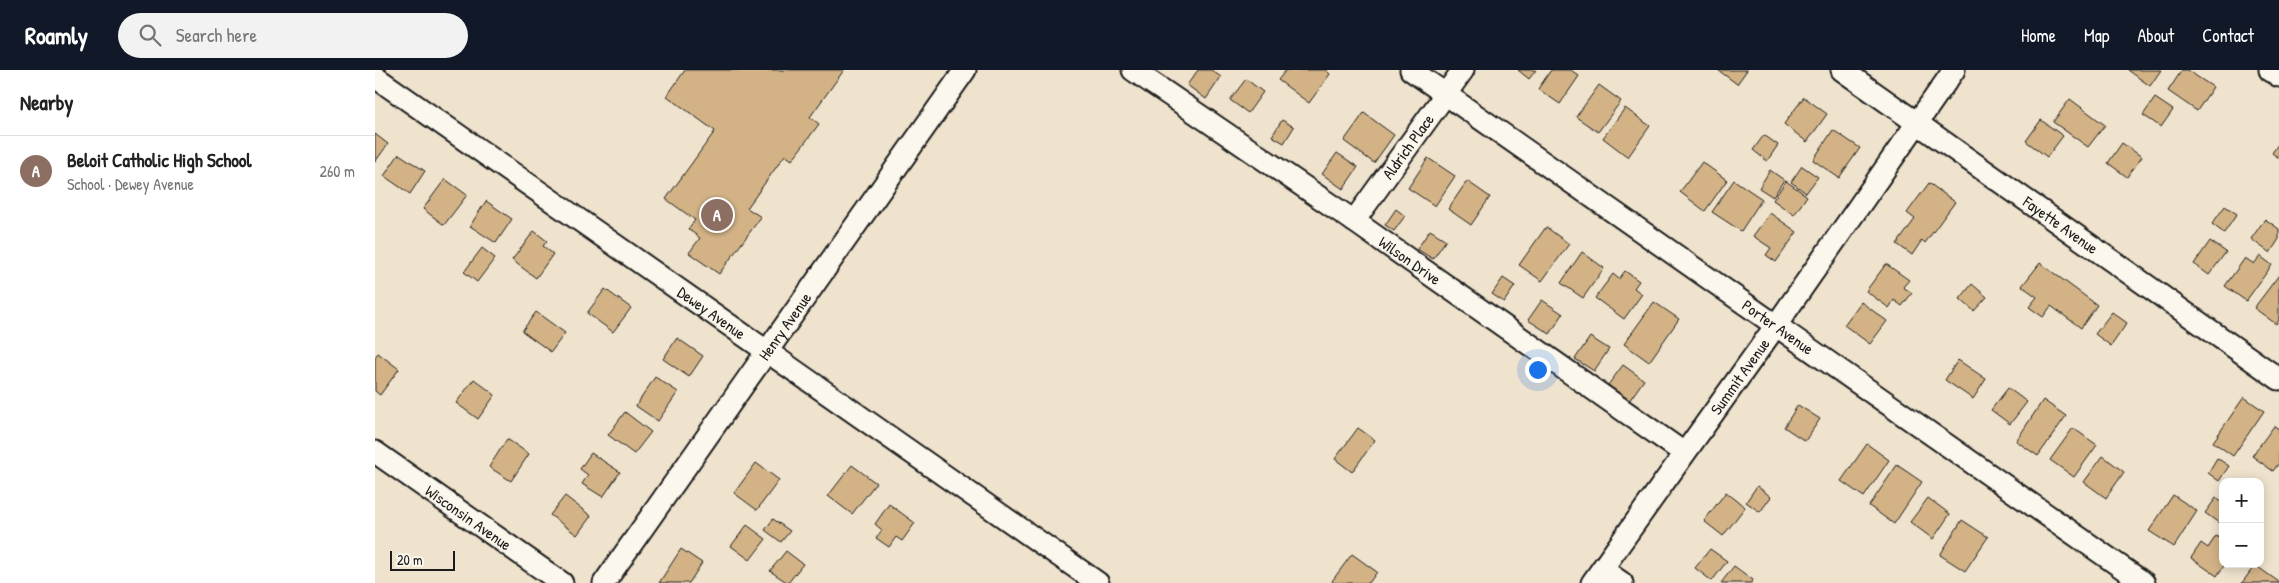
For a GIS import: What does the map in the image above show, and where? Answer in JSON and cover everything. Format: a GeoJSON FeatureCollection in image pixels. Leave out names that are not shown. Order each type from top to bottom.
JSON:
{"type":"FeatureCollection","features":[{"type":"Feature","properties":{"kind":"street","name":"Henry Avenue"},"geometry":{"type":"LineString","coordinates":[[604,583],[965,70]]}},
{"type":"Feature","properties":{"kind":"street","name":"Wilson Drive"},"geometry":{"type":"LineString","coordinates":[[1133,70],[1355,221],[1684,453]]}},
{"type":"Feature","properties":{"kind":"street","name":"Porter Avenue"},"geometry":{"type":"LineString","coordinates":[[1411,70],[1777,324],[2144,583]]}},
{"type":"Feature","properties":{"kind":"street","name":"Aldrich Place"},"geometry":{"type":"LineString","coordinates":[[1355,221],[1463,70]]}},
{"type":"Feature","properties":{"kind":"street","name":"Fayette Avenue"},"geometry":{"type":"LineString","coordinates":[[1842,70],[2279,379]]}},
{"type":"Feature","properties":{"kind":"street","name":"Summit Avenue"},"geometry":{"type":"LineString","coordinates":[[1597,576],[1777,324],[1954,70]]}},
{"type":"Feature","properties":{"kind":"street"},"geometry":{"type":"LineString","coordinates":[[2270,70],[2279,76]]}},
{"type":"Feature","properties":{"kind":"street","name":"Dewey Avenue"},"geometry":{"type":"LineString","coordinates":[[375,77],[1098,583]]}},
{"type":"Feature","properties":{"kind":"street","name":"Wisconsin Avenue"},"geometry":{"type":"LineString","coordinates":[[375,452],[562,583]]}},
{"type":"Feature","properties":{"kind":"street"},"geometry":{"type":"LineString","coordinates":[[1597,576],[1622,583]]}},
{"type":"Feature","properties":{"kind":"building"},"geometry":{"type":"Polygon","coordinates":[[[685,70],[844,70],[810,117],[819,124],[792,160],[785,155],[747,208],[761,217],[719,274],[689,253],[700,238],[688,229],[695,220],[666,199],[715,131],[667,96],[685,70]]]}},
{"type":"Feature","properties":{"kind":"building"},"geometry":{"type":"Polygon","coordinates":[[[1198,70],[1211,70],[1221,77],[1206,99],[1187,85],[1198,70]]]}},
{"type":"Feature","properties":{"kind":"building"},"geometry":{"type":"Polygon","coordinates":[[[1286,70],[1326,70],[1330,74],[1309,103],[1278,80],[1286,70]]]}},
{"type":"Feature","properties":{"kind":"building"},"geometry":{"type":"Polygon","coordinates":[[[1518,70],[1536,70],[1529,79],[1518,70]]]}},
{"type":"Feature","properties":{"kind":"building"},"geometry":{"type":"Polygon","coordinates":[[[1551,70],[1571,70],[1579,76],[1560,104],[1538,89],[1551,70]]]}},
{"type":"Feature","properties":{"kind":"building"},"geometry":{"type":"Polygon","coordinates":[[[1718,70],[1747,70],[1737,84],[1718,70]]]}},
{"type":"Feature","properties":{"kind":"building"},"geometry":{"type":"Polygon","coordinates":[[[2128,70],[2161,70],[2150,86],[2128,70]]]}},
{"type":"Feature","properties":{"kind":"building"},"geometry":{"type":"Polygon","coordinates":[[[2182,70],[2187,70],[2213,87],[2197,111],[2168,91],[2182,70]]]}},
{"type":"Feature","properties":{"kind":"building"},"geometry":{"type":"Polygon","coordinates":[[[1246,79],[1263,92],[1248,113],[1230,100],[1246,79]]]}},
{"type":"Feature","properties":{"kind":"building"},"geometry":{"type":"Polygon","coordinates":[[[1599,85],[1621,101],[1598,132],[1576,117],[1599,85]]]}},
{"type":"Feature","properties":{"kind":"building"},"geometry":{"type":"Polygon","coordinates":[[[1804,97],[1827,114],[1807,142],[1784,124],[1804,97]]]}},
{"type":"Feature","properties":{"kind":"building"},"geometry":{"type":"Polygon","coordinates":[[[2155,98],[2173,110],[2161,127],[2143,115],[2155,98]]]}},
{"type":"Feature","properties":{"kind":"building"},"geometry":{"type":"Polygon","coordinates":[[[2070,99],[2105,125],[2088,147],[2053,122],[2070,99]]]}},
{"type":"Feature","properties":{"kind":"building"},"geometry":{"type":"Polygon","coordinates":[[[1625,108],[1650,126],[1628,157],[1603,138],[1625,108]]]}},
{"type":"Feature","properties":{"kind":"building"},"geometry":{"type":"Polygon","coordinates":[[[1364,113],[1394,135],[1374,163],[1344,141],[1364,113]]]}},
{"type":"Feature","properties":{"kind":"building"},"geometry":{"type":"Polygon","coordinates":[[[1282,120],[1294,127],[1284,143],[1272,136],[1282,120]]]}},
{"type":"Feature","properties":{"kind":"building"},"geometry":{"type":"Polygon","coordinates":[[[2041,120],[2063,136],[2047,157],[2026,141],[2041,120]]]}},
{"type":"Feature","properties":{"kind":"building"},"geometry":{"type":"Polygon","coordinates":[[[1833,130],[1860,148],[1839,178],[1813,160],[1833,130]]]}},
{"type":"Feature","properties":{"kind":"building"},"geometry":{"type":"Polygon","coordinates":[[[375,134],[388,144],[375,162],[375,134]]]}},
{"type":"Feature","properties":{"kind":"building"},"geometry":{"type":"Polygon","coordinates":[[[1764,135],[1778,145],[1767,161],[1753,150],[1764,135]]]}},
{"type":"Feature","properties":{"kind":"building"},"geometry":{"type":"Polygon","coordinates":[[[2122,143],[2142,157],[2127,177],[2108,163],[2122,143]]]}},
{"type":"Feature","properties":{"kind":"building"},"geometry":{"type":"Polygon","coordinates":[[[2279,143],[2279,158],[2272,153],[2279,143]]]}},
{"type":"Feature","properties":{"kind":"building"},"geometry":{"type":"Polygon","coordinates":[[[1337,153],[1358,167],[1343,189],[1322,174],[1337,153]]]}},
{"type":"Feature","properties":{"kind":"building"},"geometry":{"type":"Polygon","coordinates":[[[399,154],[425,171],[410,194],[384,176],[399,154]]]}},
{"type":"Feature","properties":{"kind":"building"},"geometry":{"type":"Polygon","coordinates":[[[1428,158],[1455,176],[1435,206],[1408,188],[1428,158]]]}},
{"type":"Feature","properties":{"kind":"building"},"geometry":{"type":"Polygon","coordinates":[[[1702,162],[1727,180],[1705,211],[1680,192],[1702,162]]]}},
{"type":"Feature","properties":{"kind":"building"},"geometry":{"type":"Polygon","coordinates":[[[1802,166],[1818,177],[1806,193],[1791,182],[1802,166]]]}},
{"type":"Feature","properties":{"kind":"building"},"geometry":{"type":"Polygon","coordinates":[[[1770,170],[1784,180],[1773,197],[1759,188],[1770,170]]]}},
{"type":"Feature","properties":{"kind":"building"},"geometry":{"type":"Polygon","coordinates":[[[445,179],[467,195],[444,225],[423,209],[445,179]]]}},
{"type":"Feature","properties":{"kind":"building"},"geometry":{"type":"Polygon","coordinates":[[[1734,180],[1762,199],[1741,231],[1712,212],[1734,180]]]}},
{"type":"Feature","properties":{"kind":"building"},"geometry":{"type":"Polygon","coordinates":[[[1467,181],[1490,197],[1471,225],[1448,209],[1467,181]]]}},
{"type":"Feature","properties":{"kind":"building"},"geometry":{"type":"Polygon","coordinates":[[[1786,181],[1807,196],[1794,215],[1773,200],[1786,181]]]}},
{"type":"Feature","properties":{"kind":"building"},"geometry":{"type":"Polygon","coordinates":[[[1929,183],[1955,202],[1925,243],[1922,240],[1912,255],[1897,244],[1915,219],[1907,213],[1929,183]]]}},
{"type":"Feature","properties":{"kind":"building"},"geometry":{"type":"Polygon","coordinates":[[[486,201],[512,219],[496,243],[470,226],[486,201]]]}},
{"type":"Feature","properties":{"kind":"building"},"geometry":{"type":"Polygon","coordinates":[[[2225,206],[2237,214],[2224,233],[2212,224],[2225,206]]]}},
{"type":"Feature","properties":{"kind":"building"},"geometry":{"type":"Polygon","coordinates":[[[1396,209],[1405,216],[1394,231],[1385,225],[1396,209]]]}},
{"type":"Feature","properties":{"kind":"building"},"geometry":{"type":"Polygon","coordinates":[[[1770,213],[1797,232],[1776,262],[1766,255],[1771,248],[1753,236],[1770,213]]]}},
{"type":"Feature","properties":{"kind":"building"},"geometry":{"type":"Polygon","coordinates":[[[2265,219],[2279,229],[2279,239],[2270,253],[2251,239],[2265,219]]]}},
{"type":"Feature","properties":{"kind":"building"},"geometry":{"type":"Polygon","coordinates":[[[1546,227],[1569,244],[1542,281],[1519,265],[1546,227]]]}},
{"type":"Feature","properties":{"kind":"building"},"geometry":{"type":"Polygon","coordinates":[[[1430,230],[1446,240],[1433,259],[1417,249],[1430,230]]]}},
{"type":"Feature","properties":{"kind":"building"},"geometry":{"type":"Polygon","coordinates":[[[534,231],[547,241],[543,246],[553,254],[536,278],[512,260],[534,231]]]}},
{"type":"Feature","properties":{"kind":"building"},"geometry":{"type":"Polygon","coordinates":[[[2210,241],[2226,252],[2209,275],[2194,264],[2210,241]]]}},
{"type":"Feature","properties":{"kind":"building"},"geometry":{"type":"Polygon","coordinates":[[[482,248],[495,258],[477,282],[464,272],[482,248]]]}},
{"type":"Feature","properties":{"kind":"building"},"geometry":{"type":"Polygon","coordinates":[[[1582,252],[1604,268],[1583,298],[1561,283],[1582,252]]]}},
{"type":"Feature","properties":{"kind":"building"},"geometry":{"type":"Polygon","coordinates":[[[2260,256],[2272,265],[2246,301],[2225,286],[2245,258],[2254,264],[2260,256]]]}},
{"type":"Feature","properties":{"kind":"building"},"geometry":{"type":"Polygon","coordinates":[[[2040,263],[2097,305],[2081,328],[2051,306],[2043,317],[2029,307],[2037,297],[2022,286],[2040,263]]]}},
{"type":"Feature","properties":{"kind":"building"},"geometry":{"type":"Polygon","coordinates":[[[1886,264],[1909,280],[1903,287],[1912,293],[1902,306],[1894,300],[1889,308],[1866,291],[1886,264]]]}},
{"type":"Feature","properties":{"kind":"building"},"geometry":{"type":"Polygon","coordinates":[[[1625,271],[1639,281],[1634,288],[1642,294],[1624,319],[1595,298],[1613,274],[1619,279],[1625,271]]]}},
{"type":"Feature","properties":{"kind":"building"},"geometry":{"type":"Polygon","coordinates":[[[2279,275],[2279,320],[2276,324],[2254,308],[2279,275]]]}},
{"type":"Feature","properties":{"kind":"building"},"geometry":{"type":"Polygon","coordinates":[[[1503,278],[1515,286],[1504,302],[1492,294],[1503,278]]]}},
{"type":"Feature","properties":{"kind":"building"},"geometry":{"type":"Polygon","coordinates":[[[1972,284],[1987,297],[1974,311],[1960,299],[1972,284]]]}},
{"type":"Feature","properties":{"kind":"building"},"geometry":{"type":"Polygon","coordinates":[[[605,289],[631,308],[613,332],[587,313],[605,289]]]}},
{"type":"Feature","properties":{"kind":"building"},"geometry":{"type":"Polygon","coordinates":[[[1542,300],[1563,314],[1550,334],[1528,320],[1542,300]]]}},
{"type":"Feature","properties":{"kind":"building"},"geometry":{"type":"Polygon","coordinates":[[[1654,302],[1679,319],[1649,362],[1624,344],[1654,302]]]}},
{"type":"Feature","properties":{"kind":"building"},"geometry":{"type":"Polygon","coordinates":[[[1861,302],[1887,321],[1870,344],[1844,325],[1861,302]]]}},
{"type":"Feature","properties":{"kind":"building"},"geometry":{"type":"Polygon","coordinates":[[[536,312],[565,333],[551,352],[522,331],[536,312]]]}},
{"type":"Feature","properties":{"kind":"building"},"geometry":{"type":"Polygon","coordinates":[[[2112,312],[2127,323],[2111,346],[2095,334],[2112,312]]]}},
{"type":"Feature","properties":{"kind":"building"},"geometry":{"type":"Polygon","coordinates":[[[1590,337],[1609,349],[1594,371],[1575,359],[1590,337]]]}},
{"type":"Feature","properties":{"kind":"building"},"geometry":{"type":"Polygon","coordinates":[[[677,338],[703,356],[689,377],[663,359],[677,338]]]}},
{"type":"Feature","properties":{"kind":"building"},"geometry":{"type":"Polygon","coordinates":[[[378,353],[399,369],[380,395],[375,391],[375,357],[378,353]]]}},
{"type":"Feature","properties":{"kind":"building"},"geometry":{"type":"Polygon","coordinates":[[[1958,360],[1986,379],[1973,399],[1945,380],[1958,360]]]}},
{"type":"Feature","properties":{"kind":"building"},"geometry":{"type":"Polygon","coordinates":[[[1623,365],[1644,380],[1629,401],[1608,385],[1623,365]]]}},
{"type":"Feature","properties":{"kind":"building"},"geometry":{"type":"Polygon","coordinates":[[[655,377],[678,392],[658,421],[636,406],[655,377]]]}},
{"type":"Feature","properties":{"kind":"building"},"geometry":{"type":"Polygon","coordinates":[[[474,379],[495,395],[478,419],[456,403],[474,379]]]}},
{"type":"Feature","properties":{"kind":"building"},"geometry":{"type":"Polygon","coordinates":[[[2008,388],[2027,402],[2010,424],[1991,410],[2008,388]]]}},
{"type":"Feature","properties":{"kind":"building"},"geometry":{"type":"Polygon","coordinates":[[[2244,397],[2264,411],[2233,456],[2213,442],[2244,397]]]}},
{"type":"Feature","properties":{"kind":"building"},"geometry":{"type":"Polygon","coordinates":[[[2043,400],[2066,416],[2038,456],[2016,441],[2043,400]]]}},
{"type":"Feature","properties":{"kind":"building"},"geometry":{"type":"Polygon","coordinates":[[[1798,405],[1820,419],[1805,441],[1784,427],[1798,405]]]}},
{"type":"Feature","properties":{"kind":"building"},"geometry":{"type":"Polygon","coordinates":[[[625,412],[651,432],[634,454],[608,435],[625,412]]]}},
{"type":"Feature","properties":{"kind":"building"},"geometry":{"type":"Polygon","coordinates":[[[2274,426],[2279,429],[2279,463],[2273,471],[2252,456],[2274,426]]]}},
{"type":"Feature","properties":{"kind":"building"},"geometry":{"type":"Polygon","coordinates":[[[1358,428],[1375,440],[1352,472],[1335,459],[1358,428]]]}},
{"type":"Feature","properties":{"kind":"building"},"geometry":{"type":"Polygon","coordinates":[[[2073,428],[2097,445],[2074,477],[2050,460],[2073,428]]]}},
{"type":"Feature","properties":{"kind":"building"},"geometry":{"type":"Polygon","coordinates":[[[507,439],[529,454],[511,481],[489,467],[507,439]]]}},
{"type":"Feature","properties":{"kind":"building"},"geometry":{"type":"Polygon","coordinates":[[[1867,444],[1889,460],[1864,497],[1841,481],[1867,444]]]}},
{"type":"Feature","properties":{"kind":"building"},"geometry":{"type":"Polygon","coordinates":[[[591,453],[620,472],[603,497],[582,484],[588,475],[580,469],[591,453]]]}},
{"type":"Feature","properties":{"kind":"building"},"geometry":{"type":"Polygon","coordinates":[[[2103,456],[2124,472],[2106,498],[2084,482],[2103,456]]]}},
{"type":"Feature","properties":{"kind":"building"},"geometry":{"type":"Polygon","coordinates":[[[2217,458],[2229,466],[2221,478],[2219,478],[2219,481],[2208,473],[2217,458]]]}},
{"type":"Feature","properties":{"kind":"building"},"geometry":{"type":"Polygon","coordinates":[[[756,463],[779,480],[757,510],[734,493],[756,463]]]}},
{"type":"Feature","properties":{"kind":"building"},"geometry":{"type":"Polygon","coordinates":[[[852,465],[876,483],[852,514],[828,496],[852,465]]]}},
{"type":"Feature","properties":{"kind":"building"},"geometry":{"type":"Polygon","coordinates":[[[1897,465],[1922,482],[1894,524],[1869,506],[1897,465]]]}},
{"type":"Feature","properties":{"kind":"building"},"geometry":{"type":"Polygon","coordinates":[[[1757,486],[1771,497],[1760,512],[1746,502],[1757,486]]]}},
{"type":"Feature","properties":{"kind":"building"},"geometry":{"type":"Polygon","coordinates":[[[1726,492],[1745,507],[1723,536],[1704,521],[1726,492]]]}},
{"type":"Feature","properties":{"kind":"building"},"geometry":{"type":"Polygon","coordinates":[[[2173,495],[2197,511],[2174,547],[2149,531],[2173,495]]]}},
{"type":"Feature","properties":{"kind":"building"},"geometry":{"type":"Polygon","coordinates":[[[565,496],[591,516],[577,535],[550,515],[565,496]]]}},
{"type":"Feature","properties":{"kind":"building"},"geometry":{"type":"Polygon","coordinates":[[[1928,498],[1950,514],[1933,539],[1910,522],[1928,498]]]}},
{"type":"Feature","properties":{"kind":"building"},"geometry":{"type":"Polygon","coordinates":[[[2216,498],[2219,500],[2219,523],[2205,513],[2216,498]]]}},
{"type":"Feature","properties":{"kind":"building"},"geometry":{"type":"Polygon","coordinates":[[[889,504],[915,523],[902,541],[896,537],[889,547],[876,538],[882,530],[875,524],[889,504]]]}},
{"type":"Feature","properties":{"kind":"building"},"geometry":{"type":"Polygon","coordinates":[[[773,519],[790,531],[781,542],[765,530],[773,519]]]}},
{"type":"Feature","properties":{"kind":"building"},"geometry":{"type":"Polygon","coordinates":[[[1962,520],[1988,537],[1965,571],[1940,555],[1962,520]]]}},
{"type":"Feature","properties":{"kind":"building"},"geometry":{"type":"Polygon","coordinates":[[[747,525],[766,539],[750,560],[731,546],[747,525]]]}},
{"type":"Feature","properties":{"kind":"building"},"geometry":{"type":"Polygon","coordinates":[[[2216,536],[2219,538],[2219,568],[2222,568],[2217,576],[2191,558],[2201,543],[2208,548],[2216,536]]]}},
{"type":"Feature","properties":{"kind":"building"},"geometry":{"type":"Polygon","coordinates":[[[681,549],[702,563],[689,583],[659,583],[681,549]]]}},
{"type":"Feature","properties":{"kind":"building"},"geometry":{"type":"Polygon","coordinates":[[[1710,549],[1727,561],[1712,581],[1695,568],[1710,549]]]}},
{"type":"Feature","properties":{"kind":"building"},"geometry":{"type":"Polygon","coordinates":[[[786,551],[803,564],[788,583],[770,571],[786,551]]]}},
{"type":"Feature","properties":{"kind":"building"},"geometry":{"type":"Polygon","coordinates":[[[1352,554],[1377,572],[1369,583],[1334,583],[1332,581],[1352,554]]]}},
{"type":"Feature","properties":{"kind":"building"},"geometry":{"type":"Polygon","coordinates":[[[1734,566],[1753,580],[1751,583],[1721,583],[1734,566]]]}},
{"type":"Feature","properties":{"kind":"building"},"geometry":{"type":"Polygon","coordinates":[[[2253,568],[2259,568],[2279,582],[2279,583],[2242,583],[2253,568]]]}},
{"type":"Feature","properties":{"kind":"place","name":"Beloit Catholic High School"},"geometry":{"type":"Point","coordinates":[717,215]}}]}
